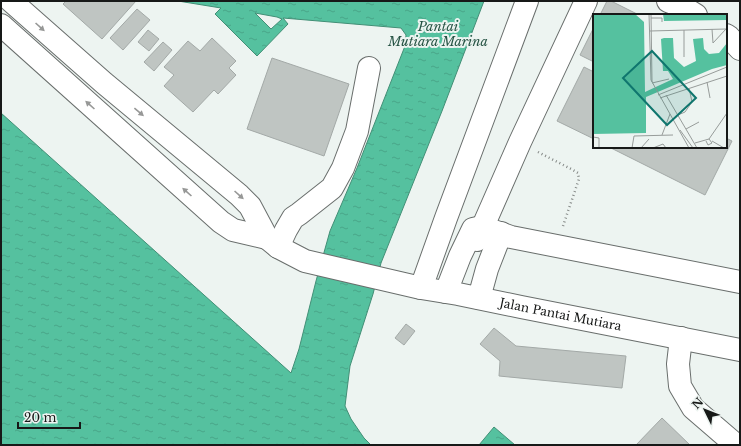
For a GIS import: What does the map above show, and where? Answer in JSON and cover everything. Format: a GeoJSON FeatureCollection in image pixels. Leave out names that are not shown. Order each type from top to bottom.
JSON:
{"type":"FeatureCollection","features":[{"type":"Feature","properties":{"kind":"street"},"geometry":{"type":"LineString","coordinates":[[11,1],[104,83],[239,195],[250,206],[273,243],[286,230],[293,218],[332,188],[343,168],[357,131],[369,68]]}},
{"type":"Feature","properties":{"kind":"street"},"geometry":{"type":"LineString","coordinates":[[421,288],[527,1]]}},
{"type":"Feature","properties":{"kind":"street"},"geometry":{"type":"LineString","coordinates":[[485,299],[487,269],[498,232],[520,142],[586,1]]}},
{"type":"Feature","properties":{"kind":"street"},"geometry":{"type":"LineString","coordinates":[[668,1],[683,7],[694,14]]}},
{"type":"Feature","properties":{"kind":"street","name":"Jalan Pantai Mutiara"},"geometry":{"type":"LineString","coordinates":[[1,25],[221,222],[233,230],[273,243],[305,261],[318,265],[421,288],[485,299],[740,350]]}},
{"type":"Feature","properties":{"kind":"street"},"geometry":{"type":"LineString","coordinates":[[727,36],[740,49]]}},
{"type":"Feature","properties":{"kind":"street"},"geometry":{"type":"LineString","coordinates":[[498,232],[556,246],[739,280]]}},
{"type":"Feature","properties":{"kind":"street"},"geometry":{"type":"LineString","coordinates":[[452,293],[468,260],[498,232]]}},
{"type":"Feature","properties":{"kind":"street"},"geometry":{"type":"LineString","coordinates":[[681,338],[678,364],[680,386],[693,408],[736,445]]}},
{"type":"Feature","properties":{"kind":"path"},"geometry":{"type":"LineString","coordinates":[[520,142],[578,173],[579,179],[556,246]]}},
{"type":"Feature","properties":{"kind":"water","name":"Pantai Mutiara Marina"},"geometry":{"type":"Polygon","coordinates":[[[178,1],[484,1],[381,263],[373,294],[350,366],[345,406],[351,419],[364,438],[371,445],[1,445],[1,113],[291,373],[299,349],[330,231],[357,168],[405,46],[406,35],[401,28],[283,18],[288,24],[257,56],[215,14],[221,8],[178,1]],[[255,13],[271,29],[282,19],[255,13]]]}},
{"type":"Feature","properties":{"kind":"water"},"geometry":{"type":"Polygon","coordinates":[[[494,427],[515,445],[479,445],[494,427]]]}},
{"type":"Feature","properties":{"kind":"building"},"geometry":{"type":"Polygon","coordinates":[[[66,1],[136,1],[102,39],[63,4],[66,1]]]}},
{"type":"Feature","properties":{"kind":"building"},"geometry":{"type":"Polygon","coordinates":[[[607,1],[611,1],[637,14],[600,14],[607,1]]]}},
{"type":"Feature","properties":{"kind":"building"},"geometry":{"type":"Polygon","coordinates":[[[137,9],[150,20],[123,50],[110,38],[137,9]]]}},
{"type":"Feature","properties":{"kind":"building"},"geometry":{"type":"Polygon","coordinates":[[[593,29],[593,62],[580,55],[593,29]]]}},
{"type":"Feature","properties":{"kind":"building"},"geometry":{"type":"Polygon","coordinates":[[[148,30],[159,39],[149,51],[138,42],[148,30]]]}},
{"type":"Feature","properties":{"kind":"building"},"geometry":{"type":"Polygon","coordinates":[[[212,38],[236,61],[229,68],[236,75],[218,94],[214,90],[193,112],[164,86],[174,75],[164,67],[188,41],[200,51],[212,38]]]}},
{"type":"Feature","properties":{"kind":"building"},"geometry":{"type":"Polygon","coordinates":[[[163,42],[172,50],[154,71],[144,62],[163,42]]]}},
{"type":"Feature","properties":{"kind":"building"},"geometry":{"type":"Polygon","coordinates":[[[272,58],[349,84],[324,156],[247,129],[272,58]]]}},
{"type":"Feature","properties":{"kind":"building"},"geometry":{"type":"Polygon","coordinates":[[[584,67],[593,72],[593,139],[557,121],[584,67]]]}},
{"type":"Feature","properties":{"kind":"building"},"geometry":{"type":"Polygon","coordinates":[[[727,138],[732,141],[705,195],[611,148],[727,148],[727,138]]]}},
{"type":"Feature","properties":{"kind":"building"},"geometry":{"type":"Polygon","coordinates":[[[406,324],[415,331],[404,345],[395,338],[406,324]]]}},
{"type":"Feature","properties":{"kind":"building"},"geometry":{"type":"Polygon","coordinates":[[[494,328],[516,346],[626,356],[622,388],[499,376],[500,361],[480,344],[494,328]]]}},
{"type":"Feature","properties":{"kind":"building"},"geometry":{"type":"Polygon","coordinates":[[[662,418],[690,445],[636,445],[662,418]]]}}]}
